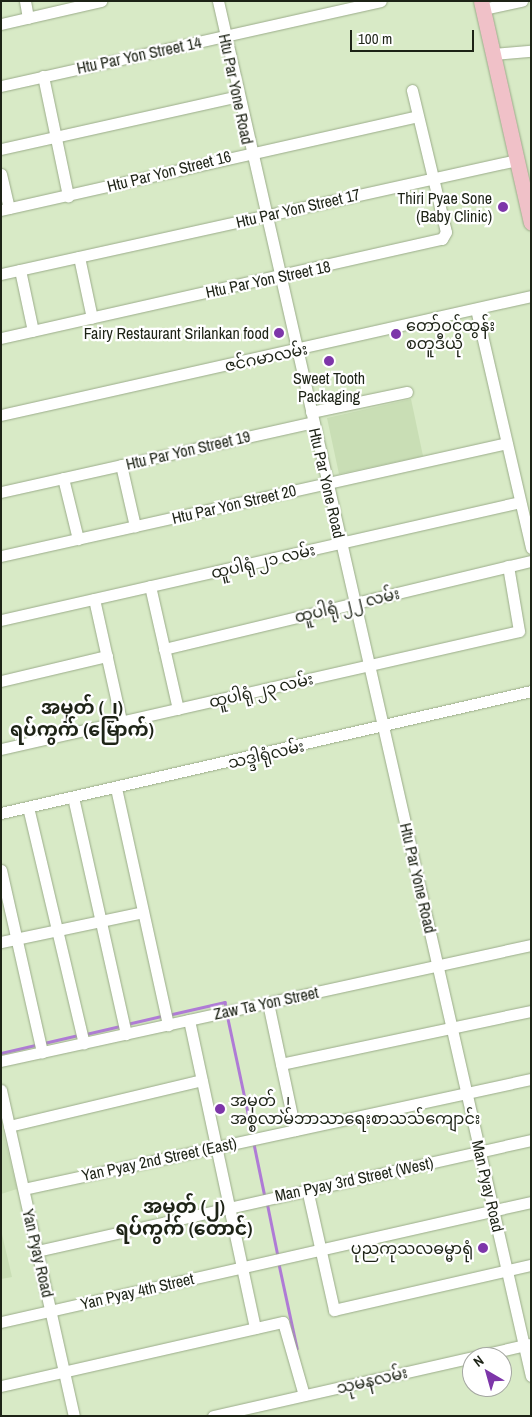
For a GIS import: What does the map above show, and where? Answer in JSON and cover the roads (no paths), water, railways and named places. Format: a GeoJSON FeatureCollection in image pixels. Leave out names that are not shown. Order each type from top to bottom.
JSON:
{"type":"FeatureCollection","features":[{"type":"Feature","properties":{"kind":"main road"},"geometry":{"type":"LineString","coordinates":[[482,5],[531,222]]}},
{"type":"Feature","properties":{"kind":"street"},"geometry":{"type":"LineString","coordinates":[[24,1],[28,18]]}},
{"type":"Feature","properties":{"kind":"street"},"geometry":{"type":"LineString","coordinates":[[1,24],[101,1]]}},
{"type":"Feature","properties":{"kind":"street","name":"Htu Par Yone Road"},"geometry":{"type":"LineString","coordinates":[[218,1],[250,152],[328,483],[438,966]]}},
{"type":"Feature","properties":{"kind":"street","name":"Htu Par Yon Street 14"},"geometry":{"type":"LineString","coordinates":[[1,86],[381,1]]}},
{"type":"Feature","properties":{"kind":"street"},"geometry":{"type":"LineString","coordinates":[[482,5],[522,1]]}},
{"type":"Feature","properties":{"kind":"street"},"geometry":{"type":"LineString","coordinates":[[493,54],[531,50]]}},
{"type":"Feature","properties":{"kind":"street"},"geometry":{"type":"LineString","coordinates":[[43,76],[68,196]]}},
{"type":"Feature","properties":{"kind":"street"},"geometry":{"type":"LineString","coordinates":[[412,90],[433,178]]}},
{"type":"Feature","properties":{"kind":"street"},"geometry":{"type":"LineString","coordinates":[[1,149],[239,96]]}},
{"type":"Feature","properties":{"kind":"street","name":"Htu Par Yon Street 16"},"geometry":{"type":"LineString","coordinates":[[5,209],[68,196],[250,152],[417,116]]}},
{"type":"Feature","properties":{"kind":"street","name":"Htu Par Yon Street 17"},"geometry":{"type":"LineString","coordinates":[[1,274],[517,160]]}},
{"type":"Feature","properties":{"kind":"street"},"geometry":{"type":"LineString","coordinates":[[1,174],[5,209]]}},
{"type":"Feature","properties":{"kind":"street","name":"Htu Par Yon Street 18"},"geometry":{"type":"LineString","coordinates":[[1,338],[442,239],[446,232],[433,178]]}},
{"type":"Feature","properties":{"kind":"street"},"geometry":{"type":"LineString","coordinates":[[79,257],[92,318]]}},
{"type":"Feature","properties":{"kind":"street"},"geometry":{"type":"LineString","coordinates":[[20,270],[34,331]]}},
{"type":"Feature","properties":{"kind":"street","name":"ဇင်ဂမာလမ်း"},"geometry":{"type":"LineString","coordinates":[[1,415],[531,296]]}},
{"type":"Feature","properties":{"kind":"street"},"geometry":{"type":"LineString","coordinates":[[476,309],[531,548]]}},
{"type":"Feature","properties":{"kind":"street","name":"Htu Par Yon Street 19"},"geometry":{"type":"LineString","coordinates":[[1,492],[121,465],[407,392]]}},
{"type":"Feature","properties":{"kind":"street","name":"Htu Par Yon Street 20"},"geometry":{"type":"LineString","coordinates":[[1,556],[507,443]]}},
{"type":"Feature","properties":{"kind":"street"},"geometry":{"type":"LineString","coordinates":[[121,465],[135,526]]}},
{"type":"Feature","properties":{"kind":"street"},"geometry":{"type":"LineString","coordinates":[[63,478],[78,539]]}},
{"type":"Feature","properties":{"kind":"street","name":"ထူပါရုံ ၂၁ လမ်း"},"geometry":{"type":"LineString","coordinates":[[1,620],[520,502]]}},
{"type":"Feature","properties":{"kind":"street","name":"ထူပါရုံ ၂၂ လမ်း"},"geometry":{"type":"LineString","coordinates":[[164,648],[531,561]]}},
{"type":"Feature","properties":{"kind":"street","name":"ထူပါရုံ ၂၃ လမ်း"},"geometry":{"type":"LineString","coordinates":[[1,749],[520,630],[508,566]]}},
{"type":"Feature","properties":{"kind":"street"},"geometry":{"type":"LineString","coordinates":[[150,586],[178,709]]}},
{"type":"Feature","properties":{"kind":"street"},"geometry":{"type":"LineString","coordinates":[[94,599],[121,721]]}},
{"type":"Feature","properties":{"kind":"street"},"geometry":{"type":"LineString","coordinates":[[1,681],[107,656]]}},
{"type":"Feature","properties":{"kind":"street","name":"သဒ္ဒါရုံလမ်း"},"geometry":{"type":"LineString","coordinates":[[1,813],[383,728],[531,691]]}},
{"type":"Feature","properties":{"kind":"street"},"geometry":{"type":"LineString","coordinates":[[116,788],[168,1025]]}},
{"type":"Feature","properties":{"kind":"street"},"geometry":{"type":"LineString","coordinates":[[73,797],[126,1034]]}},
{"type":"Feature","properties":{"kind":"street"},"geometry":{"type":"LineString","coordinates":[[28,808],[84,1043]]}},
{"type":"Feature","properties":{"kind":"street"},"geometry":{"type":"LineString","coordinates":[[1,870],[42,1052]]}},
{"type":"Feature","properties":{"kind":"street"},"geometry":{"type":"LineString","coordinates":[[1,942],[143,912]]}},
{"type":"Feature","properties":{"kind":"street","name":"Zaw Ta Yon Street"},"geometry":{"type":"LineString","coordinates":[[1,1061],[531,945]]}},
{"type":"Feature","properties":{"kind":"street","name":"Man Pyay Road"},"geometry":{"type":"LineString","coordinates":[[438,966],[507,1271],[527,1344],[531,1376]]}},
{"type":"Feature","properties":{"kind":"street"},"geometry":{"type":"LineString","coordinates":[[268,1003],[295,1130]]}},
{"type":"Feature","properties":{"kind":"street"},"geometry":{"type":"LineString","coordinates":[[281,1064],[531,1011]]}},
{"type":"Feature","properties":{"kind":"street"},"geometry":{"type":"LineString","coordinates":[[189,1020],[254,1328]]}},
{"type":"Feature","properties":{"kind":"street","name":"Yan Pyay 2nd Street (East)"},"geometry":{"type":"LineString","coordinates":[[24,1189],[531,1079]]}},
{"type":"Feature","properties":{"kind":"street"},"geometry":{"type":"LineString","coordinates":[[10,1126],[202,1080]]}},
{"type":"Feature","properties":{"kind":"street","name":"Yan Pyay Road"},"geometry":{"type":"LineString","coordinates":[[1,1090],[74,1416]]}},
{"type":"Feature","properties":{"kind":"street","name":"Man Pyay 3rd Street (West)"},"geometry":{"type":"LineString","coordinates":[[38,1251],[531,1140]]}},
{"type":"Feature","properties":{"kind":"street"},"geometry":{"type":"LineString","coordinates":[[307,1189],[334,1310],[531,1265]]}},
{"type":"Feature","properties":{"kind":"street","name":"Yan Pyay 4th Street"},"geometry":{"type":"LineString","coordinates":[[1,1322],[531,1202]]}},
{"type":"Feature","properties":{"kind":"street"},"geometry":{"type":"LineString","coordinates":[[1,1386],[283,1322],[304,1395]]}},
{"type":"Feature","properties":{"kind":"street","name":"သုမနလမ်း"},"geometry":{"type":"LineString","coordinates":[[213,1416],[527,1344]]}},
{"type":"Feature","properties":{"kind":"waterway"},"geometry":{"type":"LineString","coordinates":[[168,1015],[225,1002],[226,1008]]}},
{"type":"Feature","properties":{"kind":"waterway"},"geometry":{"type":"LineString","coordinates":[[227,1014],[253,1136]]}},
{"type":"Feature","properties":{"kind":"waterway"},"geometry":{"type":"LineString","coordinates":[[127,1024],[163,1016]]}},
{"type":"Feature","properties":{"kind":"waterway"},"geometry":{"type":"LineString","coordinates":[[86,1034],[122,1026]]}},
{"type":"Feature","properties":{"kind":"waterway"},"geometry":{"type":"LineString","coordinates":[[44,1043],[78,1035]]}},
{"type":"Feature","properties":{"kind":"waterway"},"geometry":{"type":"LineString","coordinates":[[1,1053],[36,1045]]}},
{"type":"Feature","properties":{"kind":"waterway"},"geometry":{"type":"LineString","coordinates":[[254,1144],[265,1197]]}},
{"type":"Feature","properties":{"kind":"waterway"},"geometry":{"type":"LineString","coordinates":[[267,1202],[278,1256]]}},
{"type":"Feature","properties":{"kind":"waterway"},"geometry":{"type":"LineString","coordinates":[[279,1264],[297,1348]]}},
{"type":"Feature","properties":{"kind":"place","name":"Thiri Pyae Sone (Baby Clinic)"},"geometry":{"type":"Point","coordinates":[503,207]}},
{"type":"Feature","properties":{"kind":"place","name":"Fairy Restaurant Srilankan food"},"geometry":{"type":"Point","coordinates":[279,333]}},
{"type":"Feature","properties":{"kind":"place","name":"တော်ဝင်ထွန်း စတူဒီယို"},"geometry":{"type":"Point","coordinates":[396,334]}},
{"type":"Feature","properties":{"kind":"place","name":"Sweet Tooth Packaging"},"geometry":{"type":"Point","coordinates":[329,361]}},
{"type":"Feature","properties":{"kind":"place","name":"အမှတ် ၂ အစ္စလာမ်ဘာသာရေးစာသသ်ကျောင်း"},"geometry":{"type":"Point","coordinates":[220,1109]}},
{"type":"Feature","properties":{"kind":"place","name":"ပုညကုသလဓမ္မာရုံ"},"geometry":{"type":"Point","coordinates":[483,1248]}},
{"type":"Feature","properties":{"kind":"district","name":"အမှတ် (၂) ရပ်ကွက် (မြောက်)"},"geometry":{"type":"Point","coordinates":[82,719]}},
{"type":"Feature","properties":{"kind":"district","name":"အမှတ် (၂) ရပ်ကွက် (တောင်)"},"geometry":{"type":"Point","coordinates":[184,1218]}}]}
